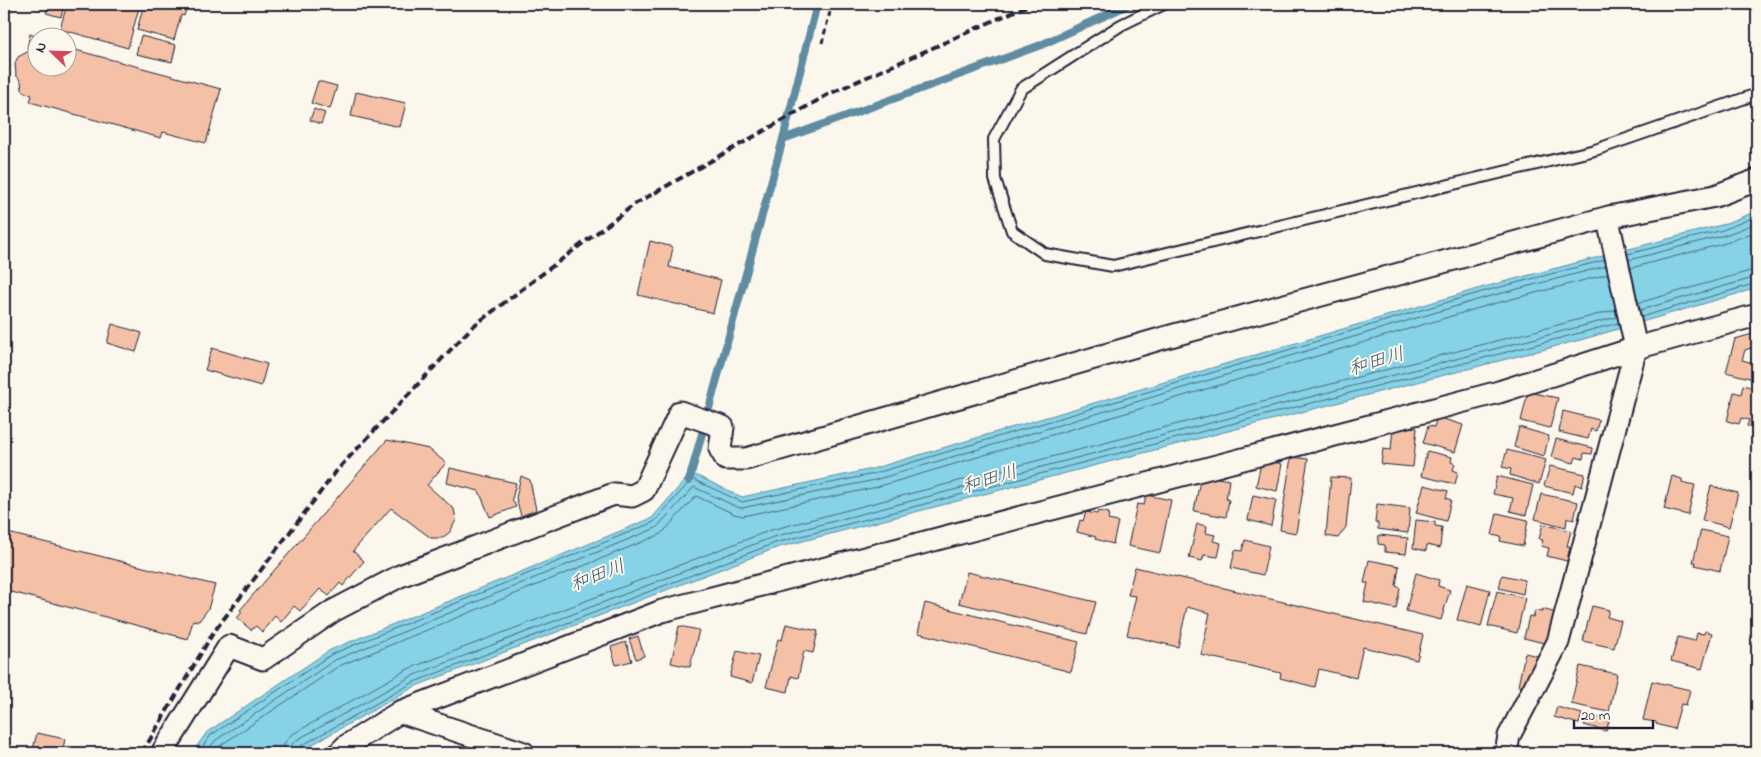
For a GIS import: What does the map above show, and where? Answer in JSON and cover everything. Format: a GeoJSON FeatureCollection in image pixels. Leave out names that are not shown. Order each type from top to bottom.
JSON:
{"type":"FeatureCollection","features":[{"type":"Feature","properties":{"kind":"street"},"geometry":{"type":"LineString","coordinates":[[162,753],[229,646],[264,659],[333,611],[400,576],[614,494],[632,496],[644,490],[680,412],[723,427],[720,449],[726,459],[746,459],[1167,337],[1715,196],[1757,180]]}},
{"type":"Feature","properties":{"kind":"street"},"geometry":{"type":"LineString","coordinates":[[1506,753],[1509,736],[1558,642],[1636,348],[1610,223]]}},
{"type":"Feature","properties":{"kind":"street"},"geometry":{"type":"LineString","coordinates":[[339,753],[346,746],[400,712],[662,611],[1499,392],[1636,348],[1757,315]]}},
{"type":"Feature","properties":{"kind":"street"},"geometry":{"type":"LineString","coordinates":[[400,712],[524,753]]}},
{"type":"Feature","properties":{"kind":"lane"},"geometry":{"type":"LineString","coordinates":[[1164,4],[1121,25],[1021,89],[994,139],[995,179],[1012,231],[1045,254],[1113,266],[1596,150],[1757,94]]}},
{"type":"Feature","properties":{"kind":"path"},"geometry":{"type":"LineString","coordinates":[[822,43],[832,4]]}},
{"type":"Feature","properties":{"kind":"water","name":"和田川"},"geometry":{"type":"Polygon","coordinates":[[[1757,211],[1757,288],[1584,339],[776,548],[416,686],[297,753],[192,753],[207,732],[330,650],[652,518],[691,473],[742,497],[872,469],[1484,287],[1721,225],[1757,211]]]}},
{"type":"Feature","properties":{"kind":"building"},"geometry":{"type":"Polygon","coordinates":[[[48,4],[64,4],[61,17],[46,13],[48,4]]]}},
{"type":"Feature","properties":{"kind":"building"},"geometry":{"type":"Polygon","coordinates":[[[67,4],[140,4],[128,48],[78,34],[78,28],[60,28],[67,4]]]}},
{"type":"Feature","properties":{"kind":"building"},"geometry":{"type":"Polygon","coordinates":[[[144,4],[188,4],[184,16],[181,15],[174,40],[137,30],[144,4]]]}},
{"type":"Feature","properties":{"kind":"building"},"geometry":{"type":"Polygon","coordinates":[[[141,36],[176,45],[172,62],[136,54],[141,36]]]}},
{"type":"Feature","properties":{"kind":"building"},"geometry":{"type":"Polygon","coordinates":[[[78,51],[221,89],[206,143],[163,132],[161,138],[30,102],[32,95],[24,92],[21,81],[16,75],[15,63],[18,57],[28,52],[28,78],[78,78],[78,51]]]}},
{"type":"Feature","properties":{"kind":"building"},"geometry":{"type":"Polygon","coordinates":[[[318,81],[337,86],[330,109],[311,103],[318,81]]]}},
{"type":"Feature","properties":{"kind":"building"},"geometry":{"type":"Polygon","coordinates":[[[356,92],[406,103],[400,127],[351,116],[356,92]]]}},
{"type":"Feature","properties":{"kind":"building"},"geometry":{"type":"Polygon","coordinates":[[[314,109],[325,113],[321,124],[310,120],[314,109]]]}},
{"type":"Feature","properties":{"kind":"building"},"geometry":{"type":"Polygon","coordinates":[[[650,241],[673,247],[669,267],[721,280],[713,313],[638,295],[650,241]]]}},
{"type":"Feature","properties":{"kind":"building"},"geometry":{"type":"Polygon","coordinates":[[[112,324],[142,333],[136,352],[107,343],[112,324]]]}},
{"type":"Feature","properties":{"kind":"building"},"geometry":{"type":"Polygon","coordinates":[[[1756,333],[1757,346],[1745,350],[1742,360],[1757,364],[1757,380],[1726,372],[1735,339],[1756,333]]]}},
{"type":"Feature","properties":{"kind":"building"},"geometry":{"type":"Polygon","coordinates":[[[212,348],[267,364],[261,386],[205,370],[212,348]]]}},
{"type":"Feature","properties":{"kind":"building"},"geometry":{"type":"Polygon","coordinates":[[[1743,385],[1757,389],[1757,429],[1747,426],[1749,420],[1741,418],[1739,424],[1727,421],[1734,392],[1741,394],[1743,385]]]}},
{"type":"Feature","properties":{"kind":"building"},"geometry":{"type":"Polygon","coordinates":[[[1528,392],[1558,398],[1550,428],[1521,421],[1528,392]]]}},
{"type":"Feature","properties":{"kind":"building"},"geometry":{"type":"Polygon","coordinates":[[[1563,411],[1599,420],[1596,431],[1591,429],[1588,439],[1559,432],[1563,411]]]}},
{"type":"Feature","properties":{"kind":"building"},"geometry":{"type":"Polygon","coordinates":[[[1437,417],[1463,425],[1455,452],[1423,443],[1428,426],[1434,427],[1437,417]]]}},
{"type":"Feature","properties":{"kind":"building"},"geometry":{"type":"Polygon","coordinates":[[[1393,426],[1417,428],[1413,467],[1381,464],[1383,449],[1391,450],[1393,426]]]}},
{"type":"Feature","properties":{"kind":"building"},"geometry":{"type":"Polygon","coordinates":[[[1519,427],[1549,436],[1544,456],[1514,447],[1519,427]]]}},
{"type":"Feature","properties":{"kind":"building"},"geometry":{"type":"Polygon","coordinates":[[[1556,439],[1593,448],[1592,454],[1584,453],[1583,459],[1576,457],[1574,463],[1551,457],[1556,439]]]}},
{"type":"Feature","properties":{"kind":"building"},"geometry":{"type":"Polygon","coordinates":[[[387,440],[429,449],[446,463],[427,485],[454,509],[456,520],[450,532],[442,538],[431,538],[391,508],[353,551],[364,561],[343,586],[340,583],[329,596],[320,589],[300,611],[294,606],[281,622],[275,616],[262,632],[256,626],[251,630],[237,618],[242,612],[240,610],[387,440]]]}},
{"type":"Feature","properties":{"kind":"building"},"geometry":{"type":"Polygon","coordinates":[[[1507,450],[1546,460],[1539,484],[1510,475],[1511,469],[1502,467],[1507,450]]]}},
{"type":"Feature","properties":{"kind":"building"},"geometry":{"type":"Polygon","coordinates":[[[1427,451],[1452,457],[1451,462],[1455,464],[1453,470],[1458,472],[1455,484],[1421,476],[1427,451]]]}},
{"type":"Feature","properties":{"kind":"building"},"geometry":{"type":"Polygon","coordinates":[[[1291,457],[1308,459],[1296,533],[1280,530],[1291,457]]]}},
{"type":"Feature","properties":{"kind":"building"},"geometry":{"type":"Polygon","coordinates":[[[1262,459],[1282,464],[1277,491],[1256,486],[1262,459]]]}},
{"type":"Feature","properties":{"kind":"building"},"geometry":{"type":"Polygon","coordinates":[[[1550,466],[1585,474],[1582,487],[1575,484],[1573,493],[1544,486],[1550,466]]]}},
{"type":"Feature","properties":{"kind":"building"},"geometry":{"type":"Polygon","coordinates":[[[450,468],[516,483],[512,499],[516,507],[490,517],[479,491],[447,483],[450,468]]]}},
{"type":"Feature","properties":{"kind":"building"},"geometry":{"type":"Polygon","coordinates":[[[1201,475],[1229,480],[1226,499],[1229,500],[1226,517],[1194,511],[1201,475]]]}},
{"type":"Feature","properties":{"kind":"building"},"geometry":{"type":"Polygon","coordinates":[[[521,476],[530,480],[536,510],[521,516],[516,498],[521,476]]]}},
{"type":"Feature","properties":{"kind":"building"},"geometry":{"type":"Polygon","coordinates":[[[1497,476],[1533,485],[1526,515],[1510,511],[1513,498],[1493,494],[1497,476]]]}},
{"type":"Feature","properties":{"kind":"building"},"geometry":{"type":"Polygon","coordinates":[[[1672,476],[1682,479],[1682,482],[1695,485],[1688,515],[1664,509],[1672,476]]]}},
{"type":"Feature","properties":{"kind":"building"},"geometry":{"type":"Polygon","coordinates":[[[1331,477],[1351,478],[1346,527],[1338,538],[1326,536],[1331,477]]]}},
{"type":"Feature","properties":{"kind":"building"},"geometry":{"type":"Polygon","coordinates":[[[1424,485],[1448,491],[1446,498],[1451,500],[1446,521],[1416,513],[1424,485]]]}},
{"type":"Feature","properties":{"kind":"building"},"geometry":{"type":"Polygon","coordinates":[[[1711,486],[1738,493],[1729,527],[1702,520],[1711,486]]]}},
{"type":"Feature","properties":{"kind":"building"},"geometry":{"type":"Polygon","coordinates":[[[1541,494],[1578,502],[1574,520],[1567,518],[1566,527],[1535,519],[1541,494]]]}},
{"type":"Feature","properties":{"kind":"building"},"geometry":{"type":"Polygon","coordinates":[[[1146,495],[1171,500],[1160,553],[1128,546],[1137,504],[1144,505],[1146,495]]]}},
{"type":"Feature","properties":{"kind":"building"},"geometry":{"type":"Polygon","coordinates":[[[1253,495],[1276,500],[1271,526],[1248,520],[1253,495]]]}},
{"type":"Feature","properties":{"kind":"building"},"geometry":{"type":"Polygon","coordinates":[[[1377,504],[1410,508],[1408,533],[1378,529],[1378,523],[1375,523],[1377,504]]]}},
{"type":"Feature","properties":{"kind":"building"},"geometry":{"type":"Polygon","coordinates":[[[1098,511],[1109,513],[1108,520],[1118,522],[1113,544],[1077,532],[1080,520],[1083,521],[1086,512],[1097,514],[1098,511]]]}},
{"type":"Feature","properties":{"kind":"building"},"geometry":{"type":"Polygon","coordinates":[[[1497,513],[1528,520],[1523,546],[1500,541],[1501,537],[1492,535],[1497,513]]]}},
{"type":"Feature","properties":{"kind":"building"},"geometry":{"type":"Polygon","coordinates":[[[1416,520],[1435,522],[1435,526],[1442,527],[1440,548],[1427,545],[1426,551],[1413,548],[1416,520]]]}},
{"type":"Feature","properties":{"kind":"building"},"geometry":{"type":"Polygon","coordinates":[[[1197,524],[1207,526],[1206,533],[1215,535],[1213,541],[1221,543],[1218,557],[1204,555],[1202,561],[1189,558],[1197,524]]]}},
{"type":"Feature","properties":{"kind":"building"},"geometry":{"type":"Polygon","coordinates":[[[1543,524],[1571,531],[1567,546],[1570,546],[1567,561],[1547,556],[1549,548],[1541,546],[1543,540],[1539,539],[1543,524]]]}},
{"type":"Feature","properties":{"kind":"building"},"geometry":{"type":"Polygon","coordinates":[[[1701,530],[1728,536],[1720,571],[1695,565],[1696,562],[1693,562],[1701,530]]]}},
{"type":"Feature","properties":{"kind":"building"},"geometry":{"type":"Polygon","coordinates":[[[4,532],[215,585],[208,609],[199,621],[193,620],[188,639],[4,590],[4,532]]]}},
{"type":"Feature","properties":{"kind":"building"},"geometry":{"type":"Polygon","coordinates":[[[1379,535],[1408,538],[1406,554],[1385,552],[1385,545],[1378,544],[1379,535]]]}},
{"type":"Feature","properties":{"kind":"building"},"geometry":{"type":"Polygon","coordinates":[[[1245,540],[1269,546],[1263,575],[1231,568],[1235,550],[1242,551],[1245,540]]]}},
{"type":"Feature","properties":{"kind":"building"},"geometry":{"type":"Polygon","coordinates":[[[1369,560],[1399,566],[1396,586],[1400,588],[1396,609],[1364,602],[1368,583],[1364,583],[1369,560]]]}},
{"type":"Feature","properties":{"kind":"building"},"geometry":{"type":"Polygon","coordinates":[[[1135,567],[1423,635],[1417,660],[1363,647],[1356,678],[1319,669],[1315,687],[1280,678],[1281,673],[1201,655],[1210,613],[1187,607],[1178,647],[1127,635],[1136,596],[1128,595],[1135,567]]]}},
{"type":"Feature","properties":{"kind":"building"},"geometry":{"type":"Polygon","coordinates":[[[967,572],[1096,602],[1087,634],[959,603],[967,572]]]}},
{"type":"Feature","properties":{"kind":"building"},"geometry":{"type":"Polygon","coordinates":[[[1416,573],[1439,580],[1438,586],[1450,590],[1441,620],[1406,611],[1416,573]]]}},
{"type":"Feature","properties":{"kind":"building"},"geometry":{"type":"Polygon","coordinates":[[[1502,575],[1525,580],[1523,594],[1499,588],[1502,575]]]}},
{"type":"Feature","properties":{"kind":"building"},"geometry":{"type":"Polygon","coordinates":[[[1467,584],[1490,590],[1481,627],[1457,620],[1467,584]]]}},
{"type":"Feature","properties":{"kind":"building"},"geometry":{"type":"Polygon","coordinates":[[[1497,591],[1525,598],[1517,633],[1488,626],[1497,591]]]}},
{"type":"Feature","properties":{"kind":"building"},"geometry":{"type":"Polygon","coordinates":[[[925,603],[1079,642],[1071,672],[918,633],[925,603]]]}},
{"type":"Feature","properties":{"kind":"building"},"geometry":{"type":"Polygon","coordinates":[[[1592,606],[1609,610],[1607,617],[1621,621],[1614,648],[1583,641],[1592,606]]]}},
{"type":"Feature","properties":{"kind":"building"},"geometry":{"type":"Polygon","coordinates":[[[1542,609],[1556,613],[1548,644],[1524,638],[1529,616],[1533,617],[1535,611],[1542,612],[1542,609]]]}},
{"type":"Feature","properties":{"kind":"building"},"geometry":{"type":"Polygon","coordinates":[[[786,624],[818,631],[813,653],[804,651],[798,678],[791,676],[788,692],[766,687],[778,639],[782,640],[786,624]]]}},
{"type":"Feature","properties":{"kind":"building"},"geometry":{"type":"Polygon","coordinates":[[[679,626],[699,630],[690,667],[671,663],[679,626]]]}},
{"type":"Feature","properties":{"kind":"building"},"geometry":{"type":"Polygon","coordinates":[[[1705,631],[1712,633],[1702,669],[1671,661],[1678,637],[1695,641],[1697,633],[1704,634],[1705,631]]]}},
{"type":"Feature","properties":{"kind":"building"},"geometry":{"type":"Polygon","coordinates":[[[638,636],[644,656],[636,659],[629,639],[638,636]]]}},
{"type":"Feature","properties":{"kind":"building"},"geometry":{"type":"Polygon","coordinates":[[[626,642],[632,661],[616,665],[611,647],[626,642]]]}},
{"type":"Feature","properties":{"kind":"building"},"geometry":{"type":"Polygon","coordinates":[[[737,651],[759,656],[752,683],[730,677],[737,651]]]}},
{"type":"Feature","properties":{"kind":"building"},"geometry":{"type":"Polygon","coordinates":[[[1525,653],[1542,657],[1530,688],[1518,686],[1525,653]]]}},
{"type":"Feature","properties":{"kind":"building"},"geometry":{"type":"Polygon","coordinates":[[[1580,666],[1617,674],[1609,712],[1571,704],[1580,666]]]}},
{"type":"Feature","properties":{"kind":"building"},"geometry":{"type":"Polygon","coordinates":[[[1652,681],[1690,690],[1686,705],[1681,704],[1674,729],[1656,724],[1656,722],[1643,720],[1652,681]]]}},
{"type":"Feature","properties":{"kind":"building"},"geometry":{"type":"Polygon","coordinates":[[[1557,707],[1582,714],[1579,724],[1554,717],[1557,707]]]}},
{"type":"Feature","properties":{"kind":"building"},"geometry":{"type":"Polygon","coordinates":[[[1587,714],[1609,721],[1606,731],[1584,725],[1587,714]]]}},
{"type":"Feature","properties":{"kind":"building"},"geometry":{"type":"Polygon","coordinates":[[[37,733],[65,739],[62,753],[32,753],[37,733]]]}},
{"type":"Feature","properties":{"kind":"waterway"},"geometry":{"type":"LineString","coordinates":[[689,481],[783,139],[817,4]]}},
{"type":"Feature","properties":{"kind":"waterway"},"geometry":{"type":"LineString","coordinates":[[783,139],[1041,45],[1130,4]]}},
{"type":"Feature","properties":{"kind":"railway"},"geometry":{"type":"LineString","coordinates":[[142,753],[213,633],[338,469],[472,327],[635,204],[829,94],[1031,4]]}}]}
